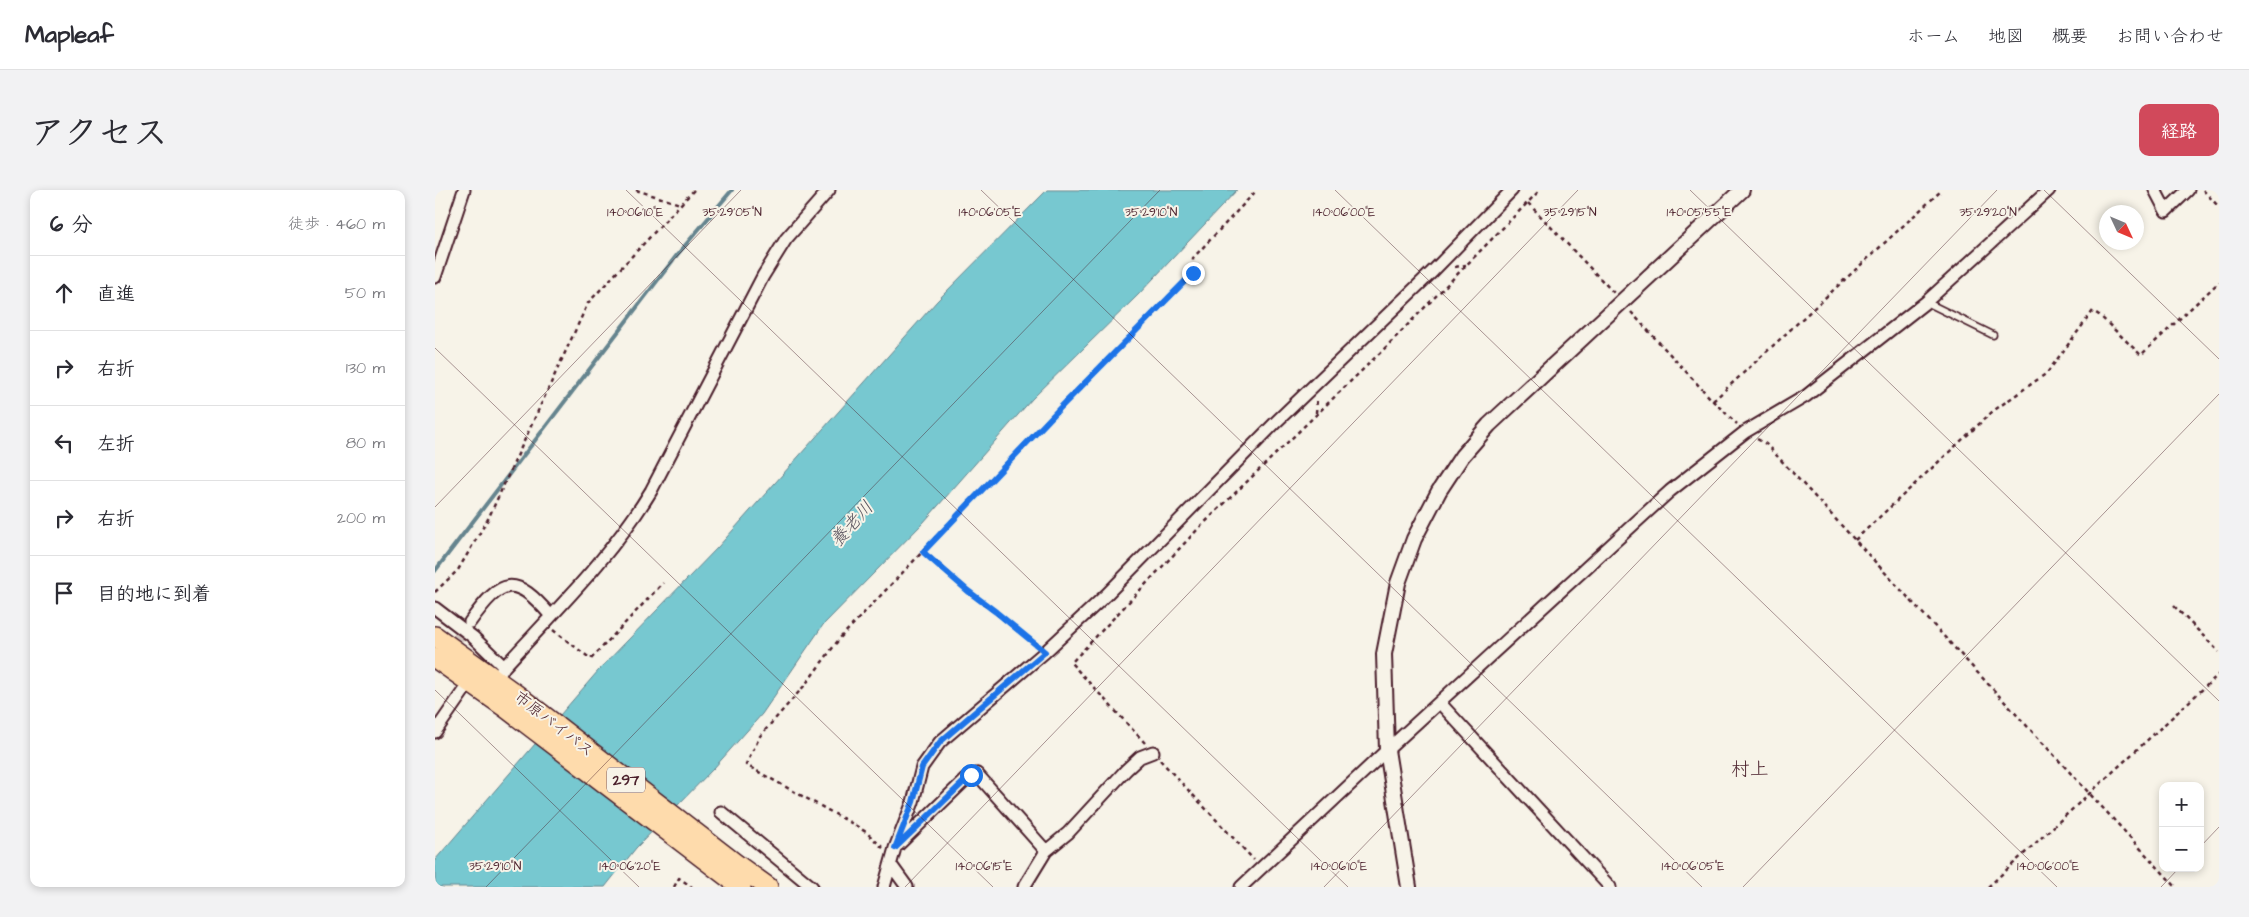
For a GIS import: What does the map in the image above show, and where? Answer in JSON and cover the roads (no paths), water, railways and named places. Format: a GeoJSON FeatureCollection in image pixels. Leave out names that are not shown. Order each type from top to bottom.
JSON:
{"type":"FeatureCollection","features":[{"type":"Feature","properties":{"kind":"highway","name":"市原バイパス"},"geometry":{"type":"LineString","coordinates":[[435,636],[500,674],[511,702]]}},
{"type":"Feature","properties":{"kind":"highway","name":"市原バイパス"},"geometry":{"type":"LineString","coordinates":[[435,658],[469,683],[511,702],[730,870],[768,887]]}},
{"type":"Feature","properties":{"kind":"highway","name":"市原バイパス"},"geometry":{"type":"LineString","coordinates":[[730,870],[741,887]]}},
{"type":"Feature","properties":{"kind":"street"},"geometry":{"type":"LineString","coordinates":[[435,277],[464,190]]}},
{"type":"Feature","properties":{"kind":"street"},"geometry":{"type":"LineString","coordinates":[[435,608],[473,637],[500,674],[615,546],[632,523],[651,491],[763,276],[786,239],[829,190]]}},
{"type":"Feature","properties":{"kind":"street"},"geometry":{"type":"LineString","coordinates":[[884,887],[913,802],[922,767],[940,742],[1045,652],[1106,596],[1276,422],[1433,271],[1512,190]]}},
{"type":"Feature","properties":{"kind":"street"},"geometry":{"type":"LineString","coordinates":[[1409,887],[1387,750],[1384,654],[1398,583],[1414,540],[1439,491],[1462,456],[1489,425],[1742,190]]}},
{"type":"Feature","properties":{"kind":"street"},"geometry":{"type":"LineString","coordinates":[[1241,887],[1387,750],[1670,491],[1745,432],[1806,396],[1926,302],[2049,190]]}},
{"type":"Feature","properties":{"kind":"street"},"geometry":{"type":"LineString","coordinates":[[2155,190],[2166,211],[2188,190]]}},
{"type":"Feature","properties":{"kind":"street"},"geometry":{"type":"LineString","coordinates":[[470,622],[497,591],[514,586],[521,587],[535,597],[548,619]]}},
{"type":"Feature","properties":{"kind":"street"},"geometry":{"type":"LineString","coordinates":[[435,732],[469,683]]}},
{"type":"Feature","properties":{"kind":"street"},"geometry":{"type":"LineString","coordinates":[[1440,703],[1610,887]]}},
{"type":"Feature","properties":{"kind":"street"},"geometry":{"type":"LineString","coordinates":[[1024,887],[1046,851],[1068,833],[1140,757],[1153,752]]}},
{"type":"Feature","properties":{"kind":"street"},"geometry":{"type":"LineString","coordinates":[[893,856],[965,780],[977,774],[1046,851]]}},
{"type":"Feature","properties":{"kind":"street"},"geometry":{"type":"LineString","coordinates":[[721,812],[812,887]]}},
{"type":"Feature","properties":{"kind":"street"},"geometry":{"type":"LineString","coordinates":[[893,856],[907,887]]}},
{"type":"Feature","properties":{"kind":"lane"},"geometry":{"type":"LineString","coordinates":[[1926,302],[1993,335]]}},
{"type":"Feature","properties":{"kind":"water","name":"養老川"},"geometry":{"type":"Polygon","coordinates":[[[1047,190],[1237,190],[1138,295],[1032,399],[923,523],[823,625],[762,714],[714,768],[636,848],[605,887],[435,887],[435,860],[598,671],[718,547],[937,301],[1047,190]]]}},
{"type":"Feature","properties":{"kind":"waterway"},"geometry":{"type":"LineString","coordinates":[[435,571],[677,255],[732,190]]}},
{"type":"Feature","properties":{"kind":"tunnel"},"geometry":{"type":"LineString","coordinates":[[435,670],[469,623]]}},
{"type":"Feature","properties":{"kind":"district","name":"村上"},"geometry":{"type":"Point","coordinates":[1750,769]}}]}
